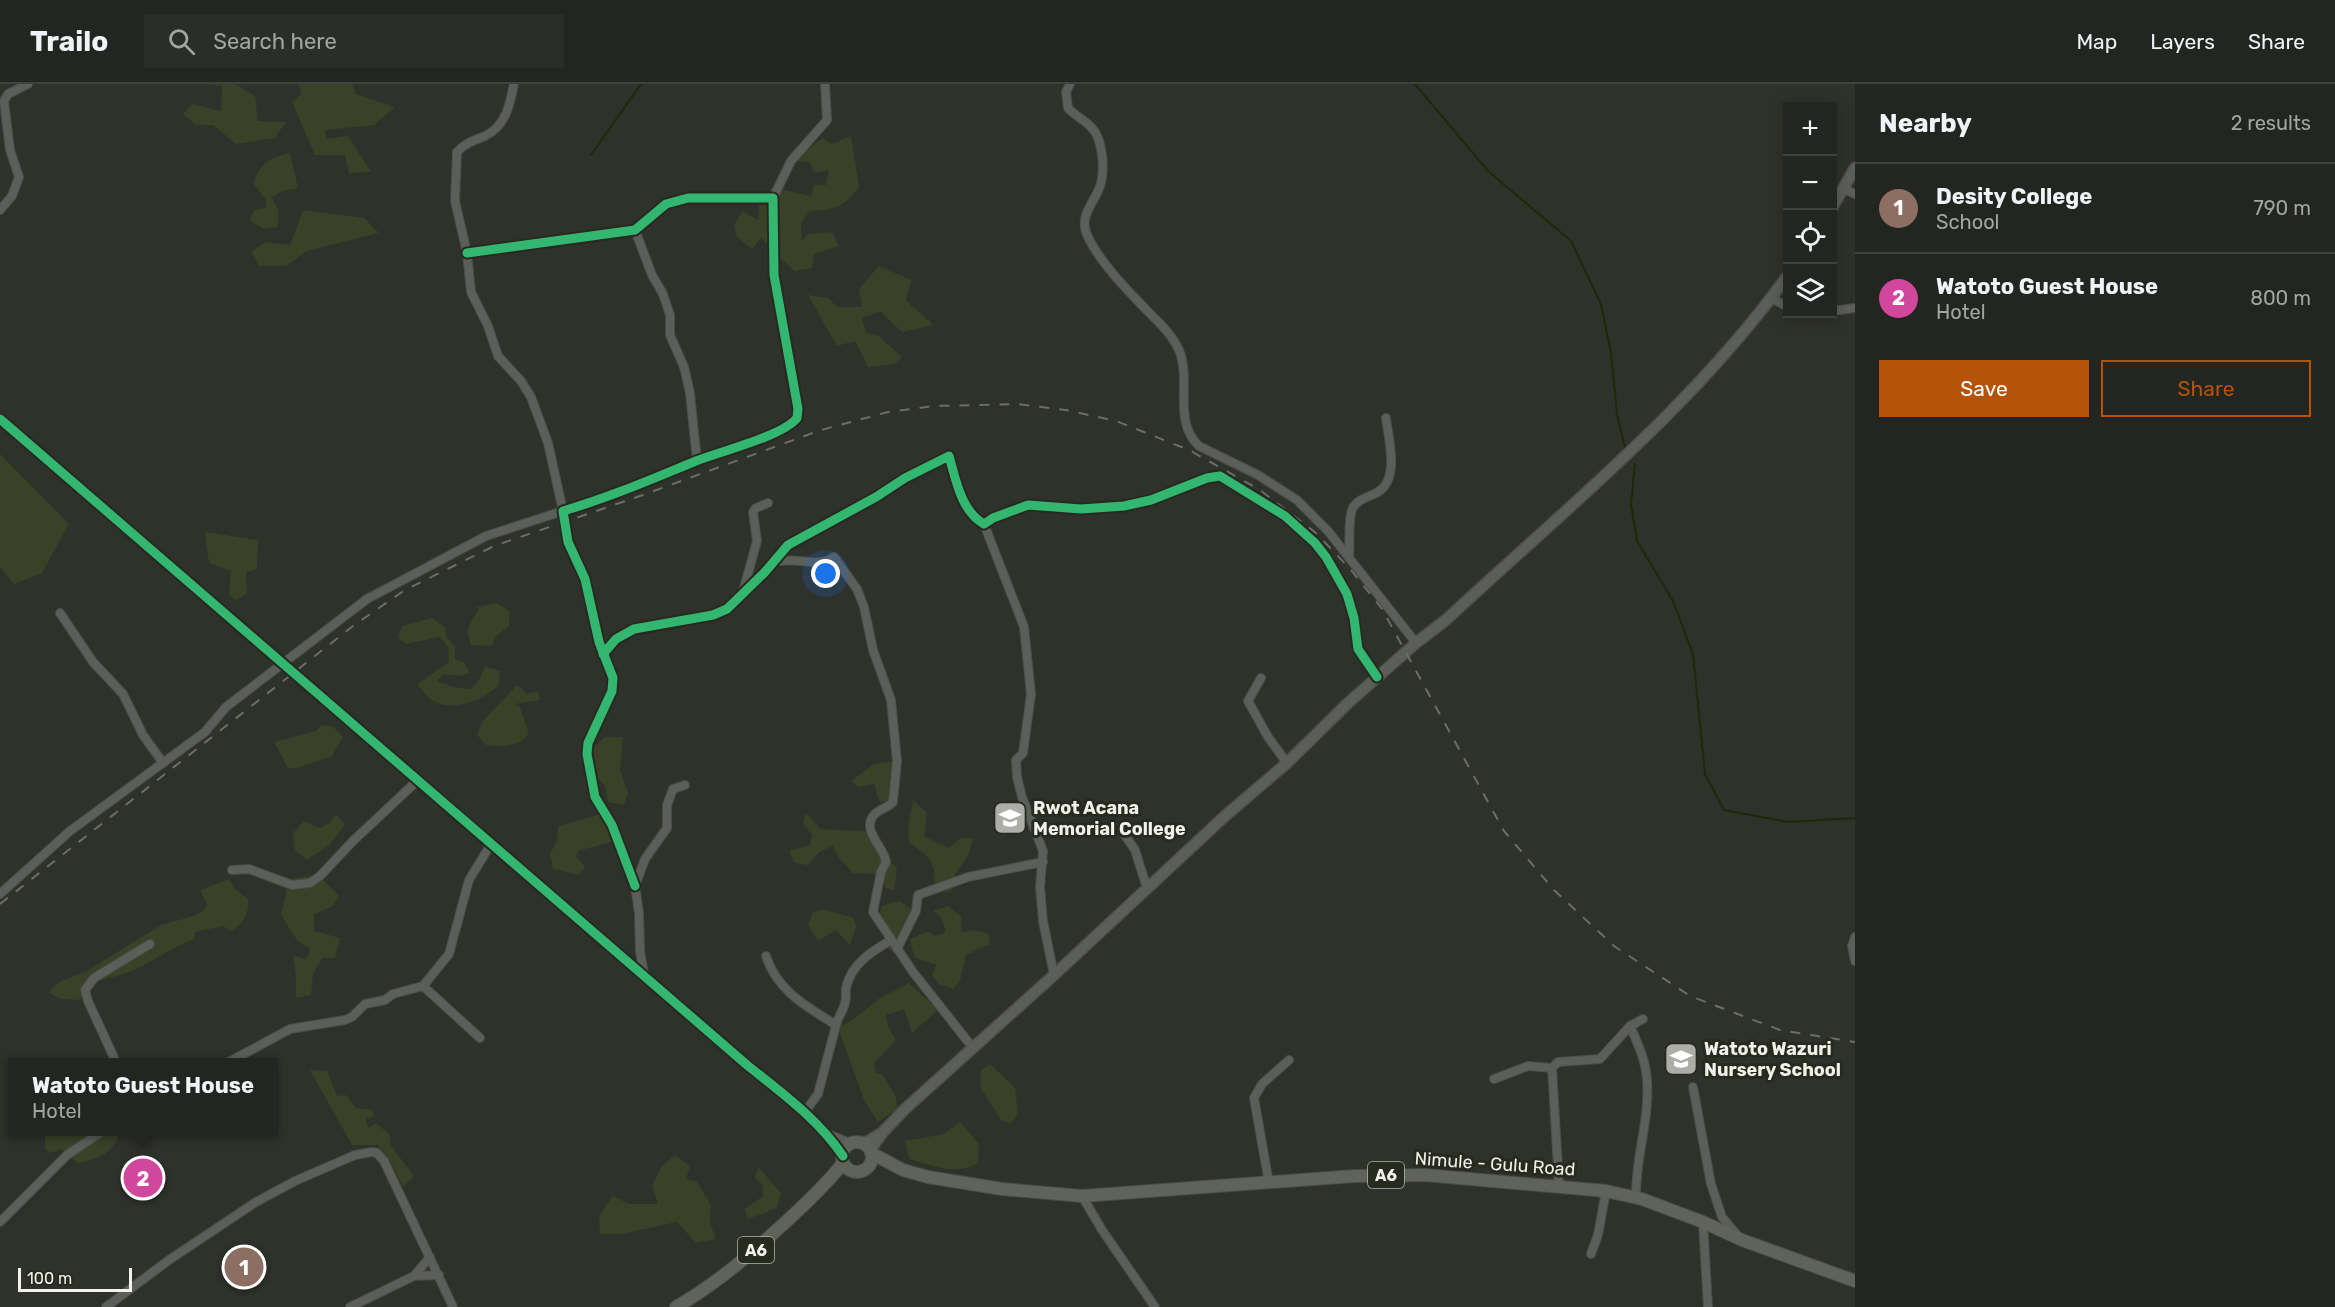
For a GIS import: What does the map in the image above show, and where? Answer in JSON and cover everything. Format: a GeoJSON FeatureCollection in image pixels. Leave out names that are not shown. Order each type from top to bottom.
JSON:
{"type":"FeatureCollection","features":[{"type":"Feature","properties":{"kind":"main road"},"geometry":{"type":"LineString","coordinates":[[1837,204],[1850,191],[1855,168]]}},
{"type":"Feature","properties":{"kind":"main road"},"geometry":{"type":"LineString","coordinates":[[846,1163],[844,1150],[864,1148],[882,1132],[1225,816],[1287,763],[1377,677],[1447,619],[1673,411],[1718,363],[1783,282]]}},
{"type":"Feature","properties":{"kind":"main road"},"geometry":{"type":"LineString","coordinates":[[864,1148],[871,1163],[868,1168]]}},
{"type":"Feature","properties":{"kind":"main road","name":"Nimule - Gulu Road"},"geometry":{"type":"LineString","coordinates":[[864,1148],[903,1170]]}},
{"type":"Feature","properties":{"kind":"main road","name":"A6"},"geometry":{"type":"LineString","coordinates":[[676,1307],[748,1257],[846,1163],[862,1172],[868,1168]]}},
{"type":"Feature","properties":{"kind":"main road","name":"Nimule - Gulu Road"},"geometry":{"type":"LineString","coordinates":[[868,1168],[903,1170],[928,1177],[1002,1189],[1082,1196],[1355,1176],[1425,1175],[1559,1185],[1606,1191],[1636,1198],[1855,1281]]}},
{"type":"Feature","properties":{"kind":"street"},"geometry":{"type":"LineString","coordinates":[[0,210],[12,196],[19,177],[10,150],[4,100],[8,94],[28,84]]}},
{"type":"Feature","properties":{"kind":"street"},"geometry":{"type":"LineString","coordinates":[[514,84],[507,111],[499,125],[491,133],[464,145],[456,154],[455,201],[467,253],[471,292],[488,326],[498,356],[528,390],[540,421],[548,443],[568,542],[580,565],[603,654],[611,672],[614,687],[588,743],[587,754],[595,797],[612,825],[635,886],[644,974]]}},
{"type":"Feature","properties":{"kind":"street"},"geometry":{"type":"LineString","coordinates":[[0,894],[70,831],[205,732],[226,707],[367,599],[486,536],[637,486],[789,426],[797,418],[798,409],[774,275],[773,198],[791,161],[827,120],[825,84]]}},
{"type":"Feature","properties":{"kind":"street"},"geometry":{"type":"LineString","coordinates":[[1070,84],[1066,92],[1068,108],[1087,123],[1096,134],[1101,154],[1100,186],[1084,216],[1087,234],[1091,244],[1138,303],[1173,339],[1179,351],[1185,418],[1192,439],[1199,446],[1258,475],[1297,500],[1349,556],[1416,643]]}},
{"type":"Feature","properties":{"kind":"street"},"geometry":{"type":"LineString","coordinates":[[467,253],[635,230],[666,204],[676,200],[773,198]]}},
{"type":"Feature","properties":{"kind":"street"},"geometry":{"type":"LineString","coordinates":[[635,230],[652,275],[663,294],[670,315],[670,335],[686,374],[692,405],[697,461]]}},
{"type":"Feature","properties":{"kind":"street"},"geometry":{"type":"LineString","coordinates":[[1771,298],[1783,304]]}},
{"type":"Feature","properties":{"kind":"street"},"geometry":{"type":"LineString","coordinates":[[1837,310],[1855,308]]}},
{"type":"Feature","properties":{"kind":"street"},"geometry":{"type":"LineString","coordinates":[[1349,556],[1352,510],[1357,503],[1384,488],[1389,479],[1391,460],[1386,418]]}},
{"type":"Feature","properties":{"kind":"street"},"geometry":{"type":"LineString","coordinates":[[0,419],[156,556],[283,662],[294,675],[360,729],[417,781],[747,1065],[805,1112],[829,1136],[846,1163]]}},
{"type":"Feature","properties":{"kind":"street"},"geometry":{"type":"LineString","coordinates":[[603,654],[616,639],[634,629],[721,612],[732,606],[788,545],[876,497],[905,478],[949,456],[966,506],[974,518],[984,524],[1024,627],[1030,694],[1023,753],[1016,760],[1017,777],[1022,797],[1040,841],[1043,862],[1040,887],[1043,921],[1054,975]]}},
{"type":"Feature","properties":{"kind":"street"},"geometry":{"type":"LineString","coordinates":[[984,524],[1028,505],[1081,509],[1124,506],[1151,500],[1207,478],[1220,476],[1285,516],[1326,556],[1347,594],[1354,618],[1358,649],[1377,677]]}},
{"type":"Feature","properties":{"kind":"street"},"geometry":{"type":"LineString","coordinates":[[742,595],[757,541],[753,512],[756,508],[768,503]]}},
{"type":"Feature","properties":{"kind":"street"},"geometry":{"type":"LineString","coordinates":[[775,561],[801,561],[813,564],[826,562],[834,557],[856,589],[864,607],[873,650],[891,700],[897,761],[893,802],[873,816],[871,826],[873,835],[883,850],[886,862],[881,872],[873,912],[913,972],[973,1048]]}},
{"type":"Feature","properties":{"kind":"street"},"geometry":{"type":"LineString","coordinates":[[60,613],[93,662],[123,694],[142,735],[163,763]]}},
{"type":"Feature","properties":{"kind":"street"},"geometry":{"type":"LineString","coordinates":[[1260,678],[1248,701],[1268,737],[1287,763]]}},
{"type":"Feature","properties":{"kind":"street"},"geometry":{"type":"LineString","coordinates":[[231,870],[249,868],[292,885],[310,883],[320,876],[353,841],[417,781]]}},
{"type":"Feature","properties":{"kind":"street"},"geometry":{"type":"LineString","coordinates":[[635,886],[645,859],[667,828],[667,805],[673,789],[686,785]]}},
{"type":"Feature","properties":{"kind":"street"},"geometry":{"type":"LineString","coordinates":[[1120,828],[1135,850],[1147,888]]}},
{"type":"Feature","properties":{"kind":"street"},"geometry":{"type":"LineString","coordinates":[[236,1058],[290,1029],[345,1020],[352,1017],[365,1004],[385,1000],[393,994],[423,986],[449,954],[469,880],[491,844]]}},
{"type":"Feature","properties":{"kind":"street"},"geometry":{"type":"LineString","coordinates":[[897,948],[916,911],[918,895],[968,878],[1043,862]]}},
{"type":"Feature","properties":{"kind":"street"},"geometry":{"type":"LineString","coordinates":[[1855,937],[1852,946],[1855,961]]}},
{"type":"Feature","properties":{"kind":"street"},"geometry":{"type":"LineString","coordinates":[[805,1112],[818,1094],[840,1011],[846,1002],[846,987],[856,966],[867,954],[891,940]]}},
{"type":"Feature","properties":{"kind":"street"},"geometry":{"type":"LineString","coordinates":[[114,1058],[85,990],[94,978],[150,944]]}},
{"type":"Feature","properties":{"kind":"street"},"geometry":{"type":"LineString","coordinates":[[766,956],[776,978],[795,999],[837,1025]]}},
{"type":"Feature","properties":{"kind":"street"},"geometry":{"type":"LineString","coordinates":[[423,986],[480,1038]]}},
{"type":"Feature","properties":{"kind":"street"},"geometry":{"type":"LineString","coordinates":[[1559,1185],[1552,1068],[1558,1062],[1600,1059],[1630,1026],[1643,1019]]}},
{"type":"Feature","properties":{"kind":"street"},"geometry":{"type":"LineString","coordinates":[[1630,1026],[1642,1054],[1647,1078],[1647,1111],[1638,1160],[1636,1198]]}},
{"type":"Feature","properties":{"kind":"street"},"geometry":{"type":"LineString","coordinates":[[1269,1183],[1254,1098],[1262,1084],[1289,1060]]}},
{"type":"Feature","properties":{"kind":"street"},"geometry":{"type":"LineString","coordinates":[[1494,1078],[1528,1066],[1552,1068]]}},
{"type":"Feature","properties":{"kind":"street"},"geometry":{"type":"LineString","coordinates":[[1693,1088],[1704,1159],[1715,1199],[1722,1217],[1742,1240]]}},
{"type":"Feature","properties":{"kind":"street"},"geometry":{"type":"LineString","coordinates":[[0,1221],[67,1155],[93,1136]]}},
{"type":"Feature","properties":{"kind":"street"},"geometry":{"type":"LineString","coordinates":[[829,1136],[864,1148]]}},
{"type":"Feature","properties":{"kind":"street"},"geometry":{"type":"LineString","coordinates":[[106,1307],[169,1260],[256,1202],[325,1168],[365,1152],[377,1154],[384,1161],[453,1307]]}},
{"type":"Feature","properties":{"kind":"street"},"geometry":{"type":"LineString","coordinates":[[1591,1254],[1598,1235],[1606,1191]]}},
{"type":"Feature","properties":{"kind":"street"},"geometry":{"type":"LineString","coordinates":[[1082,1196],[1102,1230],[1155,1307]]}},
{"type":"Feature","properties":{"kind":"street"},"geometry":{"type":"LineString","coordinates":[[1703,1222],[1708,1307]]}},
{"type":"Feature","properties":{"kind":"street"},"geometry":{"type":"LineString","coordinates":[[414,1276],[430,1257]]}},
{"type":"Feature","properties":{"kind":"street"},"geometry":{"type":"LineString","coordinates":[[350,1307],[414,1276],[439,1275]]}},
{"type":"Feature","properties":{"kind":"green space"},"geometry":{"type":"Polygon","coordinates":[[[203,84],[235,84],[255,96],[258,121],[286,122],[275,138],[236,144],[213,125],[196,125],[183,114],[192,104],[221,111],[222,86],[203,84]]]}},
{"type":"Feature","properties":{"kind":"green space"},"geometry":{"type":"Polygon","coordinates":[[[299,84],[352,84],[356,94],[395,107],[374,125],[325,130],[326,139],[348,136],[371,172],[349,173],[345,155],[315,155],[292,102],[301,94],[299,84]]]}},
{"type":"Feature","properties":{"kind":"green space"},"geometry":{"type":"Polygon","coordinates":[[[851,136],[859,187],[844,203],[826,210],[810,211],[801,223],[802,241],[808,234],[832,232],[839,246],[814,254],[812,268],[795,271],[761,238],[752,249],[737,237],[734,226],[742,211],[758,220],[759,205],[772,205],[783,190],[811,196],[814,185],[826,185],[829,170],[814,173],[810,162],[797,161],[805,151],[823,138],[832,144],[851,136]]]}},
{"type":"Feature","properties":{"kind":"green space"},"geometry":{"type":"Polygon","coordinates":[[[290,153],[298,188],[282,191],[272,198],[279,211],[278,227],[264,229],[250,221],[254,210],[266,208],[266,200],[253,183],[259,170],[267,162],[290,153]]]}},
{"type":"Feature","properties":{"kind":"green space"},"geometry":{"type":"Polygon","coordinates":[[[303,210],[364,218],[379,233],[307,251],[286,266],[259,266],[251,252],[265,242],[290,245],[303,210]]]}},
{"type":"Feature","properties":{"kind":"green space"},"geometry":{"type":"Polygon","coordinates":[[[879,266],[911,280],[906,301],[934,325],[902,332],[880,311],[862,318],[866,333],[879,336],[902,357],[894,364],[868,367],[855,341],[837,346],[808,295],[828,298],[837,307],[862,307],[859,289],[879,266]]]}},
{"type":"Feature","properties":{"kind":"green space"},"geometry":{"type":"Polygon","coordinates":[[[0,454],[69,524],[42,573],[14,584],[0,567],[0,454]]]}},
{"type":"Feature","properties":{"kind":"green space"},"geometry":{"type":"Polygon","coordinates":[[[205,532],[258,540],[257,569],[246,572],[247,594],[235,600],[229,595],[231,571],[209,563],[205,532]]]}},
{"type":"Feature","properties":{"kind":"green space"},"geometry":{"type":"Polygon","coordinates":[[[497,603],[509,611],[509,626],[496,636],[492,646],[471,645],[468,630],[470,622],[479,610],[477,607],[497,603]]]}},
{"type":"Feature","properties":{"kind":"green space"},"geometry":{"type":"Polygon","coordinates":[[[432,618],[446,628],[446,637],[455,646],[455,659],[464,662],[470,673],[461,676],[444,674],[437,681],[454,687],[471,689],[479,680],[485,666],[500,671],[498,686],[465,704],[446,705],[429,698],[417,684],[449,662],[448,647],[440,637],[406,644],[398,638],[402,626],[432,618]]]}},
{"type":"Feature","properties":{"kind":"green space"},"geometry":{"type":"Polygon","coordinates":[[[517,685],[527,694],[538,691],[540,700],[515,704],[520,707],[529,734],[515,744],[486,745],[477,735],[482,722],[517,685]]]}},
{"type":"Feature","properties":{"kind":"green space"},"geometry":{"type":"Polygon","coordinates":[[[321,725],[332,726],[343,737],[332,756],[298,768],[288,768],[274,742],[316,731],[321,725]]]}},
{"type":"Feature","properties":{"kind":"green space"},"geometry":{"type":"Polygon","coordinates":[[[605,737],[623,737],[620,770],[628,793],[624,805],[608,802],[605,786],[595,775],[592,749],[605,737]]]}},
{"type":"Feature","properties":{"kind":"green space"},"geometry":{"type":"Polygon","coordinates":[[[893,761],[894,789],[888,802],[879,801],[874,784],[859,787],[851,781],[874,764],[893,761]]]}},
{"type":"Feature","properties":{"kind":"green space"},"geometry":{"type":"Polygon","coordinates":[[[913,800],[927,813],[924,836],[949,848],[961,838],[973,838],[969,854],[956,873],[951,893],[935,890],[931,861],[909,842],[908,830],[913,800]]]}},
{"type":"Feature","properties":{"kind":"green space"},"geometry":{"type":"Polygon","coordinates":[[[805,813],[821,829],[878,832],[884,857],[897,868],[894,890],[886,888],[880,874],[853,873],[839,858],[833,846],[819,852],[808,865],[795,863],[789,851],[810,845],[812,835],[803,823],[805,813]]]}},
{"type":"Feature","properties":{"kind":"green space"},"geometry":{"type":"Polygon","coordinates":[[[336,814],[345,825],[329,845],[307,860],[295,850],[293,833],[304,821],[320,828],[331,822],[336,814]]]}},
{"type":"Feature","properties":{"kind":"green space"},"geometry":{"type":"Polygon","coordinates":[[[601,814],[614,841],[578,851],[576,856],[585,867],[579,875],[553,869],[550,854],[557,841],[558,826],[601,814]]]}},
{"type":"Feature","properties":{"kind":"green space"},"geometry":{"type":"Polygon","coordinates":[[[319,875],[339,896],[332,907],[314,914],[314,931],[340,938],[335,958],[322,958],[313,974],[311,995],[296,998],[293,956],[306,959],[311,950],[297,940],[281,915],[289,879],[319,875]]]}},
{"type":"Feature","properties":{"kind":"green space"},"geometry":{"type":"Polygon","coordinates":[[[229,879],[235,889],[248,899],[245,918],[231,931],[223,926],[195,932],[194,939],[136,969],[91,982],[87,993],[79,1000],[61,999],[48,992],[59,982],[85,972],[161,925],[194,916],[204,910],[207,905],[200,890],[229,879]]]}},
{"type":"Feature","properties":{"kind":"green space"},"geometry":{"type":"Polygon","coordinates":[[[899,901],[910,908],[915,915],[903,938],[891,951],[884,944],[888,931],[879,916],[882,906],[899,901]]]}},
{"type":"Feature","properties":{"kind":"green space"},"geometry":{"type":"Polygon","coordinates":[[[947,906],[961,916],[962,932],[975,930],[989,934],[990,944],[966,955],[960,981],[953,989],[939,984],[932,975],[936,965],[914,957],[910,939],[928,931],[935,936],[946,932],[941,917],[933,911],[947,906]]]}},
{"type":"Feature","properties":{"kind":"green space"},"geometry":{"type":"Polygon","coordinates":[[[822,909],[854,918],[856,927],[850,945],[836,930],[818,941],[808,925],[813,912],[822,909]]]}},
{"type":"Feature","properties":{"kind":"green space"},"geometry":{"type":"Polygon","coordinates":[[[909,983],[938,1010],[912,1033],[904,1009],[886,1015],[888,1027],[896,1040],[874,1063],[876,1073],[883,1075],[896,1097],[897,1109],[878,1122],[864,1100],[838,1028],[854,1019],[880,998],[909,983]]]}},
{"type":"Feature","properties":{"kind":"green space"},"geometry":{"type":"Polygon","coordinates":[[[990,1064],[1015,1088],[1018,1114],[1010,1124],[1001,1120],[980,1087],[981,1070],[990,1064]]]}},
{"type":"Feature","properties":{"kind":"green space"},"geometry":{"type":"Polygon","coordinates":[[[310,1070],[327,1071],[337,1096],[346,1095],[356,1108],[372,1110],[375,1116],[366,1119],[368,1128],[376,1123],[390,1135],[391,1146],[414,1176],[403,1187],[392,1164],[378,1145],[352,1145],[310,1070]]]}},
{"type":"Feature","properties":{"kind":"green space"},"geometry":{"type":"Polygon","coordinates":[[[960,1122],[979,1144],[978,1163],[961,1169],[944,1169],[909,1159],[905,1141],[944,1134],[960,1122]]]}},
{"type":"Feature","properties":{"kind":"green space"},"geometry":{"type":"Polygon","coordinates":[[[45,1136],[118,1136],[110,1150],[92,1160],[78,1163],[61,1149],[50,1153],[45,1148],[45,1136]]]}},
{"type":"Feature","properties":{"kind":"green space"},"geometry":{"type":"Polygon","coordinates":[[[675,1155],[690,1166],[686,1179],[697,1182],[711,1205],[710,1223],[716,1239],[696,1243],[677,1222],[621,1234],[600,1234],[599,1216],[613,1196],[629,1204],[658,1204],[652,1186],[661,1167],[675,1155]]]}},
{"type":"Feature","properties":{"kind":"green space"},"geometry":{"type":"Polygon","coordinates":[[[758,1167],[781,1193],[777,1208],[748,1219],[745,1209],[763,1196],[762,1185],[755,1178],[758,1167]]]}},
{"type":"Feature","properties":{"kind":"waterway"},"geometry":{"type":"LineString","coordinates":[[591,155],[641,84]]}},
{"type":"Feature","properties":{"kind":"waterway"},"geometry":{"type":"LineString","coordinates":[[1415,84],[1488,171],[1571,241],[1601,304],[1611,353],[1617,414],[1625,448]]}},
{"type":"Feature","properties":{"kind":"waterway"},"geometry":{"type":"LineString","coordinates":[[1635,464],[1631,504],[1637,541],[1673,601],[1693,654],[1705,774],[1724,810],[1788,822],[1855,818]]}},
{"type":"Feature","properties":{"kind":"railway"},"geometry":{"type":"LineString","coordinates":[[0,904],[353,626],[405,590],[494,546],[821,430],[888,412],[934,406],[1017,404],[1066,410],[1116,421],[1189,450],[1260,490],[1316,533],[1351,570],[1382,609],[1504,831],[1554,890],[1614,946],[1690,996],[1780,1030],[1855,1042]]}},
{"type":"Feature","properties":{"kind":"cycle path"},"geometry":{"type":"LineString","coordinates":[[467,253],[635,230],[666,204],[688,198],[773,198],[774,275],[798,409],[797,418],[779,431],[750,443],[563,511],[568,542],[585,579],[599,642],[613,678],[612,691],[588,743],[587,754],[595,797],[612,825],[635,886]]}},
{"type":"Feature","properties":{"kind":"cycle path"},"geometry":{"type":"LineString","coordinates":[[0,419],[747,1065],[799,1107],[843,1156]]}},
{"type":"Feature","properties":{"kind":"cycle path"},"geometry":{"type":"LineString","coordinates":[[603,654],[616,639],[634,629],[713,615],[727,609],[764,573],[788,545],[876,497],[905,478],[949,456],[965,503],[976,518],[984,524],[993,518],[1028,505],[1081,509],[1124,506],[1151,500],[1207,478],[1220,476],[1285,516],[1315,543],[1326,557],[1347,594],[1354,618],[1358,649],[1377,677]]}},
{"type":"Feature","properties":{"kind":"place","name":"Rwot Acana Memorial College"},"geometry":{"type":"Point","coordinates":[1010,818]}},
{"type":"Feature","properties":{"kind":"place","name":"Watoto Wazuri Nursery School"},"geometry":{"type":"Point","coordinates":[1681,1059]}},
{"type":"Feature","properties":{"kind":"place","name":"Watoto Guest House"},"geometry":{"type":"Point","coordinates":[143,1178]}},
{"type":"Feature","properties":{"kind":"place","name":"Desity College"},"geometry":{"type":"Point","coordinates":[244,1267]}}]}
